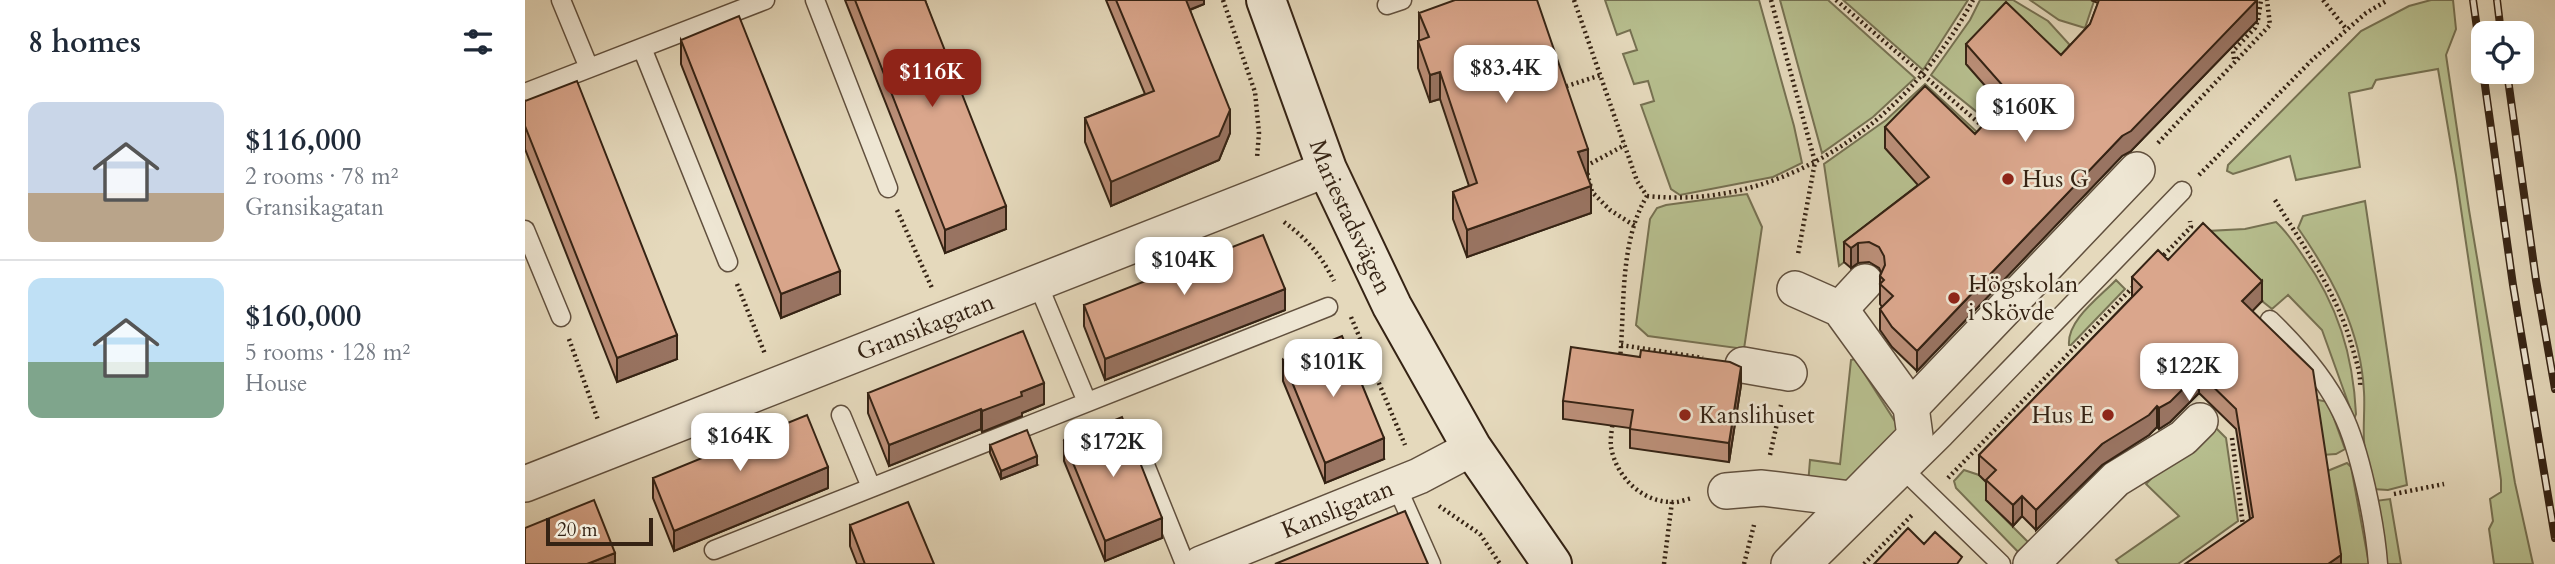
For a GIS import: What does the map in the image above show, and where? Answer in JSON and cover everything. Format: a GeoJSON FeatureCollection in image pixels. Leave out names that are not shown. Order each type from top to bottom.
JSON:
{"type":"FeatureCollection","features":[{"type":"Feature","properties":{"kind":"street","name":"Mariestadsvägen"},"geometry":{"type":"LineString","coordinates":[[1266,0],[1327,169],[1392,306],[1472,448],[1552,564]]}},
{"type":"Feature","properties":{"kind":"street","name":"Gransikagatan"},"geometry":{"type":"LineString","coordinates":[[525,484],[1327,169]]}},
{"type":"Feature","properties":{"kind":"street"},"geometry":{"type":"LineString","coordinates":[[1911,407],[2137,170]]}},
{"type":"Feature","properties":{"kind":"street"},"geometry":{"type":"LineString","coordinates":[[1840,309],[1865,282]]}},
{"type":"Feature","properties":{"kind":"street"},"geometry":{"type":"LineString","coordinates":[[1789,564],[1856,500],[1915,436],[1911,407],[1840,309],[1795,289]]}},
{"type":"Feature","properties":{"kind":"street"},"geometry":{"type":"LineString","coordinates":[[1743,365],[1789,373]]}},
{"type":"Feature","properties":{"kind":"street"},"geometry":{"type":"LineString","coordinates":[[2031,564],[2116,479],[2183,438],[2215,427]]}},
{"type":"Feature","properties":{"kind":"street","name":"Kansligatan"},"geometry":{"type":"LineString","coordinates":[[1198,564],[1419,476],[1472,448]]}},
{"type":"Feature","properties":{"kind":"street"},"geometry":{"type":"LineString","coordinates":[[1725,491],[1762,488],[1856,500]]}},
{"type":"Feature","properties":{"kind":"lane"},"geometry":{"type":"LineString","coordinates":[[561,0],[589,68]]}},
{"type":"Feature","properties":{"kind":"lane"},"geometry":{"type":"LineString","coordinates":[[525,93],[765,0]]}},
{"type":"Feature","properties":{"kind":"lane"},"geometry":{"type":"LineString","coordinates":[[815,0],[888,188]]}},
{"type":"Feature","properties":{"kind":"lane"},"geometry":{"type":"LineString","coordinates":[[642,48],[728,262]]}},
{"type":"Feature","properties":{"kind":"lane"},"geometry":{"type":"LineString","coordinates":[[1815,564],[2182,191]]}},
{"type":"Feature","properties":{"kind":"lane"},"geometry":{"type":"LineString","coordinates":[[525,230],[561,317]]}},
{"type":"Feature","properties":{"kind":"lane"},"geometry":{"type":"LineString","coordinates":[[1037,282],[1087,402]]}},
{"type":"Feature","properties":{"kind":"lane"},"geometry":{"type":"LineString","coordinates":[[714,550],[1328,306]]}},
{"type":"Feature","properties":{"kind":"lane"},"geometry":{"type":"LineString","coordinates":[[2270,320],[2293,342],[2319,375],[2343,414],[2358,460],[2378,564]]}},
{"type":"Feature","properties":{"kind":"lane"},"geometry":{"type":"LineString","coordinates":[[842,415],[871,487]]}},
{"type":"Feature","properties":{"kind":"lane"},"geometry":{"type":"LineString","coordinates":[[1133,435],[1198,564]]}},
{"type":"Feature","properties":{"kind":"lane"},"geometry":{"type":"LineString","coordinates":[[1907,473],[2001,564]]}},
{"type":"Feature","properties":{"kind":"lane"},"geometry":{"type":"LineString","coordinates":[[1396,485],[1431,564]]}},
{"type":"Feature","properties":{"kind":"path"},"geometry":{"type":"LineString","coordinates":[[1223,0],[1255,92],[1259,134],[1256,166]]}},
{"type":"Feature","properties":{"kind":"path"},"geometry":{"type":"LineString","coordinates":[[1574,0],[1637,181],[1647,196],[1674,199],[1765,184],[1795,173],[1841,147],[1888,110],[1924,75],[1973,0]]}},
{"type":"Feature","properties":{"kind":"path"},"geometry":{"type":"LineString","coordinates":[[1771,0],[1815,162]]}},
{"type":"Feature","properties":{"kind":"path"},"geometry":{"type":"LineString","coordinates":[[1836,0],[1993,135]]}},
{"type":"Feature","properties":{"kind":"path"},"geometry":{"type":"LineString","coordinates":[[2234,60],[2233,51],[2255,28],[2261,0]]}},
{"type":"Feature","properties":{"kind":"path"},"geometry":{"type":"LineString","coordinates":[[2137,170],[2158,142],[2270,25],[2267,0]]}},
{"type":"Feature","properties":{"kind":"path"},"geometry":{"type":"LineString","coordinates":[[2323,0],[2347,30]]}},
{"type":"Feature","properties":{"kind":"path"},"geometry":{"type":"LineString","coordinates":[[2200,234],[2191,227],[2182,191],[2312,60],[2366,13],[2388,0]]}},
{"type":"Feature","properties":{"kind":"path"},"geometry":{"type":"LineString","coordinates":[[2249,17],[2258,20]]}},
{"type":"Feature","properties":{"kind":"path"},"geometry":{"type":"LineString","coordinates":[[1557,89],[1601,75]]}},
{"type":"Feature","properties":{"kind":"path"},"geometry":{"type":"LineString","coordinates":[[1586,166],[1625,145]]}},
{"type":"Feature","properties":{"kind":"path"},"geometry":{"type":"LineString","coordinates":[[1582,153],[1592,192],[1610,210],[1635,226]]}},
{"type":"Feature","properties":{"kind":"path"},"geometry":{"type":"LineString","coordinates":[[888,188],[935,295]]}},
{"type":"Feature","properties":{"kind":"path"},"geometry":{"type":"LineString","coordinates":[[1619,369],[1627,270],[1639,209],[1647,196]]}},
{"type":"Feature","properties":{"kind":"path"},"geometry":{"type":"LineString","coordinates":[[2275,200],[2329,286],[2347,329],[2361,378],[2360,392]]}},
{"type":"Feature","properties":{"kind":"path"},"geometry":{"type":"LineString","coordinates":[[1278,219],[1304,236],[1323,258],[1335,283]]}},
{"type":"Feature","properties":{"kind":"path"},"geometry":{"type":"LineString","coordinates":[[2158,261],[2191,227]]}},
{"type":"Feature","properties":{"kind":"path"},"geometry":{"type":"LineString","coordinates":[[728,262],[768,361]]}},
{"type":"Feature","properties":{"kind":"path"},"geometry":{"type":"LineString","coordinates":[[1864,564],[2141,279]]}},
{"type":"Feature","properties":{"kind":"path"},"geometry":{"type":"LineString","coordinates":[[1346,307],[1407,451]]}},
{"type":"Feature","properties":{"kind":"path"},"geometry":{"type":"LineString","coordinates":[[561,317],[601,427]]}},
{"type":"Feature","properties":{"kind":"path"},"geometry":{"type":"LineString","coordinates":[[1621,345],[1743,365]]}},
{"type":"Feature","properties":{"kind":"path"},"geometry":{"type":"LineString","coordinates":[[1615,408],[1611,445],[1616,465],[1628,484],[1650,497],[1672,502],[1725,491]]}},
{"type":"Feature","properties":{"kind":"path"},"geometry":{"type":"LineString","coordinates":[[2215,427],[2244,525]]}},
{"type":"Feature","properties":{"kind":"path"},"geometry":{"type":"LineString","coordinates":[[2365,493],[2389,495],[2444,484]]}},
{"type":"Feature","properties":{"kind":"path"},"geometry":{"type":"LineString","coordinates":[[1431,502],[1481,534],[1500,564]]}},
{"type":"Feature","properties":{"kind":"path"},"geometry":{"type":"LineString","coordinates":[[1664,564],[1672,502]]}},
{"type":"Feature","properties":{"kind":"path"},"geometry":{"type":"LineString","coordinates":[[2238,529],[2251,523]]}},
{"type":"Feature","properties":{"kind":"green space"},"geometry":{"type":"Polygon","coordinates":[[[1605,0],[1759,0],[1802,163],[1773,177],[1680,195],[1671,189],[1641,105],[1654,101],[1648,81],[1634,84],[1623,54],[1637,50],[1630,30],[1617,35],[1605,0]]]}},
{"type":"Feature","properties":{"kind":"green space"},"geometry":{"type":"Polygon","coordinates":[[[1780,0],[1828,0],[1915,78],[1873,117],[1822,153],[1780,0]]]}},
{"type":"Feature","properties":{"kind":"green space"},"geometry":{"type":"Polygon","coordinates":[[[1843,0],[1968,0],[1923,70],[1843,0]]]}},
{"type":"Feature","properties":{"kind":"green space"},"geometry":{"type":"Polygon","coordinates":[[[1980,0],[2013,0],[2048,21],[2069,44],[2066,57],[2017,122],[1998,129],[1931,75],[1970,20],[1980,0]]]}},
{"type":"Feature","properties":{"kind":"green space"},"geometry":{"type":"Polygon","coordinates":[[[2030,0],[2094,1],[2085,28],[2059,20],[2030,0]]]}},
{"type":"Feature","properties":{"kind":"green space"},"geometry":{"type":"Polygon","coordinates":[[[2431,0],[2453,0],[2456,29],[2446,55],[2515,483],[2533,564],[2494,564],[2489,529],[2493,521],[2490,499],[2501,492],[2501,480],[2438,69],[2376,80],[2372,88],[2349,93],[2360,167],[2296,180],[2290,156],[2233,174],[2227,171],[2228,165],[2361,31],[2409,6],[2431,0]]]}},
{"type":"Feature","properties":{"kind":"green space"},"geometry":{"type":"Polygon","coordinates":[[[1925,84],[1992,146],[1930,198],[1839,266],[1824,164],[1886,120],[1925,84]]]}},
{"type":"Feature","properties":{"kind":"green space"},"geometry":{"type":"Polygon","coordinates":[[[1747,194],[1762,227],[1744,349],[1648,336],[1636,325],[1650,219],[1657,208],[1747,194]]]}},
{"type":"Feature","properties":{"kind":"green space"},"geometry":{"type":"Polygon","coordinates":[[[2365,201],[2407,485],[2388,490],[2372,489],[2364,441],[2362,369],[2351,326],[2333,285],[2298,228],[2303,216],[2365,201]]]}},
{"type":"Feature","properties":{"kind":"green space"},"geometry":{"type":"Polygon","coordinates":[[[2276,222],[2291,238],[2315,274],[2334,312],[2351,371],[2356,414],[2354,419],[2322,330],[2288,295],[2272,309],[2262,301],[2208,231],[2245,229],[2276,222]]]}},
{"type":"Feature","properties":{"kind":"green space"},"geometry":{"type":"Polygon","coordinates":[[[2116,280],[2125,289],[2069,345],[2073,327],[2079,318],[2116,280]]]}},
{"type":"Feature","properties":{"kind":"green space"},"geometry":{"type":"Polygon","coordinates":[[[1855,359],[1905,437],[1853,491],[1808,485],[1810,460],[1840,464],[1851,360],[1855,359]]]}},
{"type":"Feature","properties":{"kind":"green space"},"geometry":{"type":"Polygon","coordinates":[[[2314,399],[2328,402],[2345,449],[2336,454],[2322,455],[2314,399]]]}},
{"type":"Feature","properties":{"kind":"green space"},"geometry":{"type":"Polygon","coordinates":[[[2212,424],[2226,438],[2238,521],[2178,564],[2119,564],[2116,560],[2179,516],[2146,484],[2171,458],[2212,424]]]}},
{"type":"Feature","properties":{"kind":"green space"},"geometry":{"type":"Polygon","coordinates":[[[2347,463],[2351,467],[2369,564],[2339,564],[2325,472],[2347,463]]]}},
{"type":"Feature","properties":{"kind":"green space"},"geometry":{"type":"Polygon","coordinates":[[[1964,470],[1979,475],[1996,491],[1986,500],[2034,548],[2024,558],[1956,488],[1954,481],[1964,470]]]}},
{"type":"Feature","properties":{"kind":"green space"},"geometry":{"type":"Polygon","coordinates":[[[2390,499],[2401,564],[2386,564],[2375,501],[2390,499]]]}},
{"type":"Feature","properties":{"kind":"building"},"geometry":{"type":"Polygon","coordinates":[[[855,0],[925,0],[1006,206],[945,230],[855,0]]]}},
{"type":"Feature","properties":{"kind":"building"},"geometry":{"type":"Polygon","coordinates":[[[1116,0],[1186,0],[1230,110],[1219,136],[1111,182],[1085,118],[1154,91],[1116,0]]]}},
{"type":"Feature","properties":{"kind":"building"},"geometry":{"type":"Polygon","coordinates":[[[1455,0],[1537,0],[1588,149],[1578,152],[1591,186],[1467,230],[1453,192],[1477,183],[1440,72],[1430,75],[1418,41],[1429,37],[1419,13],[1455,0]]]}},
{"type":"Feature","properties":{"kind":"building","name":"Hus G"},"geometry":{"type":"Polygon","coordinates":[[[2099,0],[2257,0],[2131,131],[2122,136],[1917,351],[1892,327],[1880,309],[1893,296],[1880,284],[1884,280],[1880,276],[1885,265],[1879,247],[1869,242],[1858,243],[1851,248],[1844,242],[1929,177],[1885,127],[1925,86],[1975,134],[2011,95],[1966,44],[2006,2],[2061,55],[2090,24],[2099,0]]]}},
{"type":"Feature","properties":{"kind":"building"},"geometry":{"type":"Polygon","coordinates":[[[739,16],[840,271],[781,294],[681,40],[739,16]]]}},
{"type":"Feature","properties":{"kind":"building"},"geometry":{"type":"Polygon","coordinates":[[[577,81],[677,335],[617,358],[525,126],[525,101],[577,81]]]}},
{"type":"Feature","properties":{"kind":"building","name":"Hus E"},"geometry":{"type":"Polygon","coordinates":[[[2203,223],[2262,281],[2242,301],[2313,370],[2341,555],[2328,564],[2185,564],[2253,517],[2236,409],[2199,373],[2170,402],[2159,408],[2157,406],[2149,415],[2102,444],[2036,510],[2022,496],[2013,505],[1986,480],[1996,470],[1979,455],[2142,287],[2132,277],[2158,250],[2168,260],[2203,223]]]}},
{"type":"Feature","properties":{"kind":"building"},"geometry":{"type":"Polygon","coordinates":[[[1263,235],[1285,289],[1105,359],[1084,305],[1263,235]]]}},
{"type":"Feature","properties":{"kind":"building"},"geometry":{"type":"Polygon","coordinates":[[[1023,331],[1044,383],[1021,392],[1022,396],[889,445],[868,393],[1023,331]]]}},
{"type":"Feature","properties":{"kind":"building"},"geometry":{"type":"Polygon","coordinates":[[[1342,336],[1384,438],[1325,463],[1283,360],[1342,336]]]}},
{"type":"Feature","properties":{"kind":"building"},"geometry":{"type":"Polygon","coordinates":[[[1571,347],[1640,357],[1641,350],[1730,362],[1741,367],[1729,443],[1630,429],[1633,410],[1563,401],[1571,347]]]}},
{"type":"Feature","properties":{"kind":"building"},"geometry":{"type":"Polygon","coordinates":[[[807,415],[828,467],[674,531],[653,478],[807,415]]]}},
{"type":"Feature","properties":{"kind":"building"},"geometry":{"type":"Polygon","coordinates":[[[1122,417],[1162,518],[1105,541],[1064,441],[1122,417]]]}},
{"type":"Feature","properties":{"kind":"building"},"geometry":{"type":"Polygon","coordinates":[[[1027,430],[1037,456],[1001,471],[990,445],[1027,430]]]}},
{"type":"Feature","properties":{"kind":"building"},"geometry":{"type":"Polygon","coordinates":[[[594,500],[615,553],[587,564],[525,564],[525,528],[594,500]]]}},
{"type":"Feature","properties":{"kind":"building"},"geometry":{"type":"Polygon","coordinates":[[[908,502],[934,564],[865,564],[850,525],[908,502]]]}},
{"type":"Feature","properties":{"kind":"building"},"geometry":{"type":"Polygon","coordinates":[[[1405,511],[1428,564],[1275,564],[1405,511]]]}},
{"type":"Feature","properties":{"kind":"building"},"geometry":{"type":"Polygon","coordinates":[[[1908,528],[1924,544],[1935,532],[1962,557],[1957,564],[1874,564],[1908,528]]]}},
{"type":"Feature","properties":{"kind":"railway"},"geometry":{"type":"LineString","coordinates":[[2473,0],[2513,285],[2555,538]]}},
{"type":"Feature","properties":{"kind":"railway"},"geometry":{"type":"LineString","coordinates":[[2497,0],[2500,21]]}},
{"type":"Feature","properties":{"kind":"railway"},"geometry":{"type":"LineString","coordinates":[[2509,84],[2536,280],[2555,389]]}},
{"type":"Feature","properties":{"kind":"place","name":"Hus G"},"geometry":{"type":"Point","coordinates":[2008,179]}},
{"type":"Feature","properties":{"kind":"place","name":"Högskolan i Skövde"},"geometry":{"type":"Point","coordinates":[1954,298]}},
{"type":"Feature","properties":{"kind":"place","name":"Kanslihuset"},"geometry":{"type":"Point","coordinates":[1685,415]}},
{"type":"Feature","properties":{"kind":"place","name":"Hus E"},"geometry":{"type":"Point","coordinates":[2108,415]}}]}
